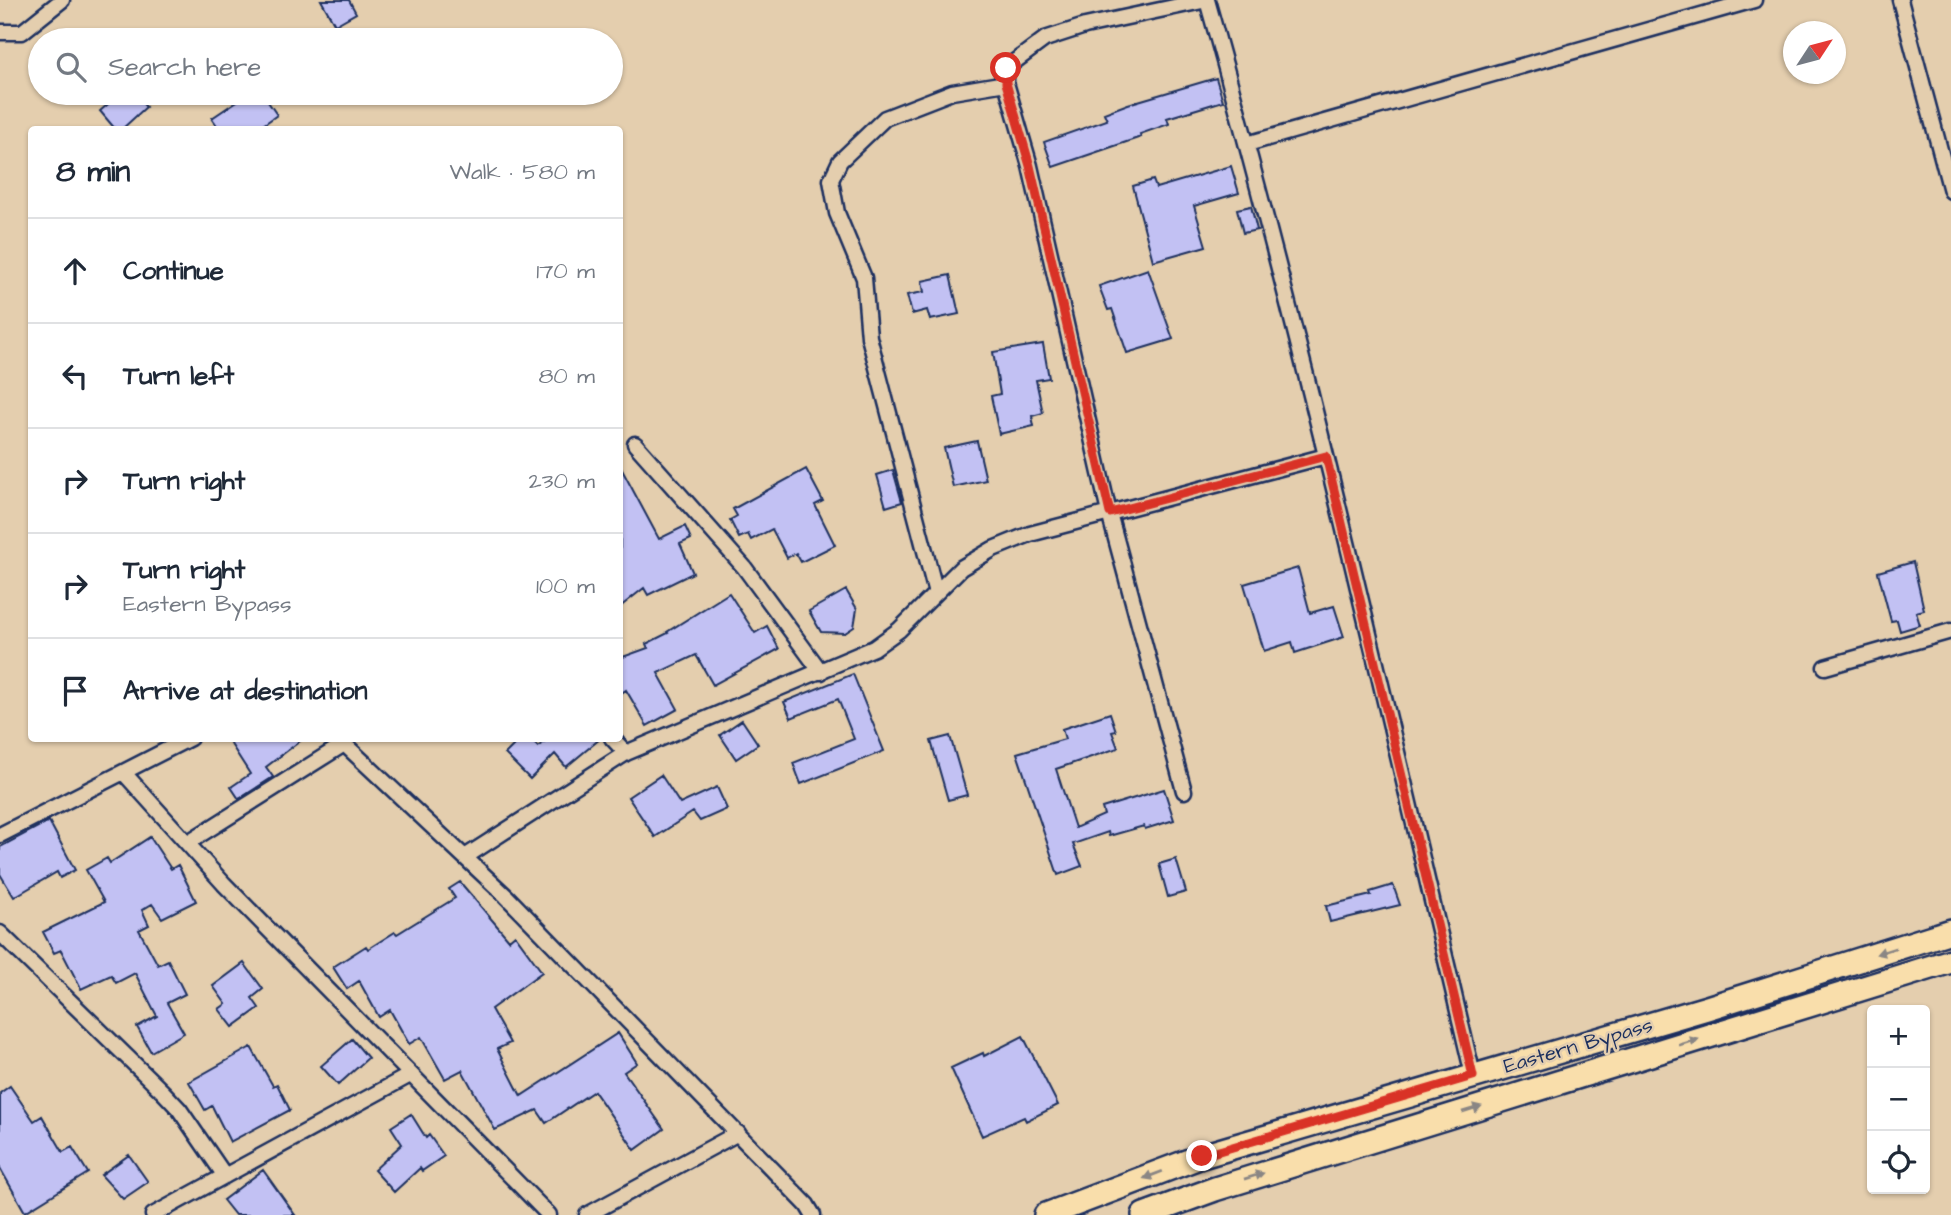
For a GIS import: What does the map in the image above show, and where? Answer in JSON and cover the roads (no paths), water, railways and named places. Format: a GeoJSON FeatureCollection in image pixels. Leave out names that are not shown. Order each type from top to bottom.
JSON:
{"type":"FeatureCollection","features":[{"type":"Feature","properties":{"kind":"main road","name":"Eastern Bypass"},"geometry":{"type":"LineString","coordinates":[[1046,1215],[1202,1156],[1707,1008],[1951,931]]}},
{"type":"Feature","properties":{"kind":"main road","name":"Eastern Bypass"},"geometry":{"type":"LineString","coordinates":[[1144,1215],[1214,1189],[1951,961]]}},
{"type":"Feature","properties":{"kind":"street"},"geometry":{"type":"LineString","coordinates":[[0,32],[22,32],[62,0]]}},
{"type":"Feature","properties":{"kind":"street"},"geometry":{"type":"LineString","coordinates":[[1184,791],[1110,513],[1030,166],[1006,83],[1006,68],[1045,39],[1085,26],[1207,0],[1247,144],[1326,456],[1473,1076]]}},
{"type":"Feature","properties":{"kind":"street"},"geometry":{"type":"LineString","coordinates":[[1247,144],[1724,4],[1754,0]]}},
{"type":"Feature","properties":{"kind":"street"},"geometry":{"type":"LineString","coordinates":[[1900,0],[1951,191]]}},
{"type":"Feature","properties":{"kind":"street"},"geometry":{"type":"LineString","coordinates":[[936,593],[869,337],[864,278],[837,213],[831,180],[840,160],[885,118],[952,92],[1006,83]]}},
{"type":"Feature","properties":{"kind":"street"},"geometry":{"type":"LineString","coordinates":[[635,444],[744,567],[821,672]]}},
{"type":"Feature","properties":{"kind":"street"},"geometry":{"type":"LineString","coordinates":[[464,857],[626,753],[874,648],[899,630],[961,568],[993,549],[1030,534],[1326,456]]}},
{"type":"Feature","properties":{"kind":"street"},"geometry":{"type":"LineString","coordinates":[[1825,667],[1951,631]]}},
{"type":"Feature","properties":{"kind":"street"},"geometry":{"type":"LineString","coordinates":[[0,835],[182,742]]}},
{"type":"Feature","properties":{"kind":"street"},"geometry":{"type":"LineString","coordinates":[[187,843],[339,742]]}},
{"type":"Feature","properties":{"kind":"street"},"geometry":{"type":"LineString","coordinates":[[342,742],[506,896],[738,1133],[807,1205],[813,1215]]}},
{"type":"Feature","properties":{"kind":"street"},"geometry":{"type":"LineString","coordinates":[[616,742],[626,753]]}},
{"type":"Feature","properties":{"kind":"street"},"geometry":{"type":"LineString","coordinates":[[124,773],[224,884],[549,1215]]}},
{"type":"Feature","properties":{"kind":"street"},"geometry":{"type":"LineString","coordinates":[[0,933],[179,1109],[225,1176]]}},
{"type":"Feature","properties":{"kind":"street"},"geometry":{"type":"LineString","coordinates":[[153,1215],[410,1075]]}},
{"type":"Feature","properties":{"kind":"street"},"geometry":{"type":"LineString","coordinates":[[587,1215],[738,1133]]}}]}
